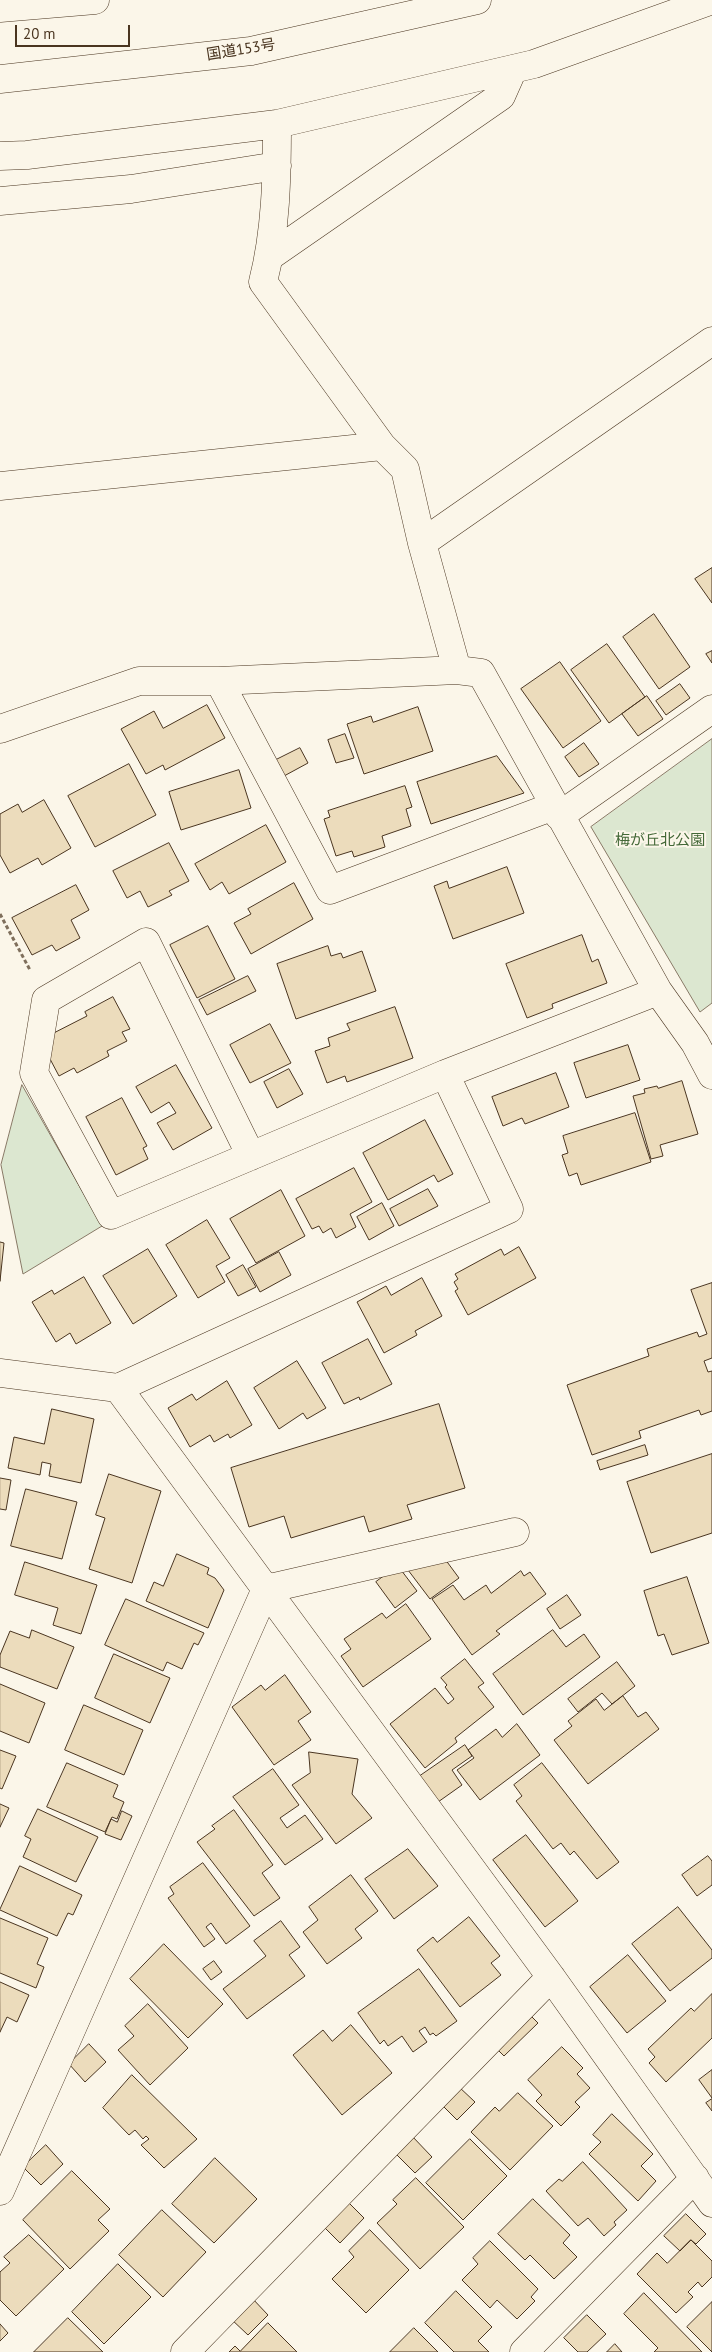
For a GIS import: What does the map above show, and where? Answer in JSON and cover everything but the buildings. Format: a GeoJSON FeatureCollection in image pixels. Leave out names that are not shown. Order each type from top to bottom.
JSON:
{"type":"FeatureCollection","features":[{"type":"Feature","properties":{"kind":"main road"},"geometry":{"type":"LineString","coordinates":[[0,8],[95,0]]}},
{"type":"Feature","properties":{"kind":"main road","name":"国道153号"},"geometry":{"type":"LineString","coordinates":[[0,79],[251,51],[477,0]]}},
{"type":"Feature","properties":{"kind":"main road"},"geometry":{"type":"LineString","coordinates":[[0,156],[27,155],[276,124],[534,64],[712,0]]}},
{"type":"Feature","properties":{"kind":"main road"},"geometry":{"type":"LineString","coordinates":[[270,256],[501,96],[513,69]]}},
{"type":"Feature","properties":{"kind":"main road"},"geometry":{"type":"LineString","coordinates":[[276,124],[277,166],[270,256],[263,282],[382,446],[405,469],[422,543],[457,670]]}},
{"type":"Feature","properties":{"kind":"main road"},"geometry":{"type":"LineString","coordinates":[[0,201],[131,189],[277,166]]}},
{"type":"Feature","properties":{"kind":"main road"},"geometry":{"type":"LineString","coordinates":[[422,543],[712,341]]}},
{"type":"Feature","properties":{"kind":"main road"},"geometry":{"type":"LineString","coordinates":[[0,486],[382,446]]}},
{"type":"Feature","properties":{"kind":"main road"},"geometry":{"type":"LineString","coordinates":[[0,729],[139,681],[219,681],[457,670],[481,673],[556,811],[658,990],[703,1037],[712,1075]]}},
{"type":"Feature","properties":{"kind":"main road"},"geometry":{"type":"LineString","coordinates":[[219,681],[330,890],[556,811],[712,709]]}},
{"type":"Feature","properties":{"kind":"main road"},"geometry":{"type":"LineString","coordinates":[[251,1156],[146,942],[46,1000],[34,1073],[111,1215],[251,1156],[445,1074],[658,990]]}},
{"type":"Feature","properties":{"kind":"main road"},"geometry":{"type":"LineString","coordinates":[[0,1373],[118,1388],[510,1209],[445,1074]]}},
{"type":"Feature","properties":{"kind":"main road"},"geometry":{"type":"LineString","coordinates":[[118,1388],[552,1977],[712,2203]]}},
{"type":"Feature","properties":{"kind":"main road"},"geometry":{"type":"LineString","coordinates":[[266,1589],[514,1532]]}},
{"type":"Feature","properties":{"kind":"main road"},"geometry":{"type":"LineString","coordinates":[[0,2191],[266,1589]]}},
{"type":"Feature","properties":{"kind":"main road"},"geometry":{"type":"LineString","coordinates":[[185,2352],[552,1977]]}},
{"type":"Feature","properties":{"kind":"main road"},"geometry":{"type":"LineString","coordinates":[[524,2352],[695,2178]]}},
{"type":"Feature","properties":{"kind":"path"},"geometry":{"type":"LineString","coordinates":[[0,914],[46,1000]]}},
{"type":"Feature","properties":{"kind":"green space","name":"梅が丘北公園"},"geometry":{"type":"Polygon","coordinates":[[[712,739],[712,1003],[700,1012],[591,827],[712,739]]]}},
{"type":"Feature","properties":{"kind":"green space"},"geometry":{"type":"Polygon","coordinates":[[[22,1085],[102,1226],[23,1274],[1,1165],[22,1085]]]}}]}
